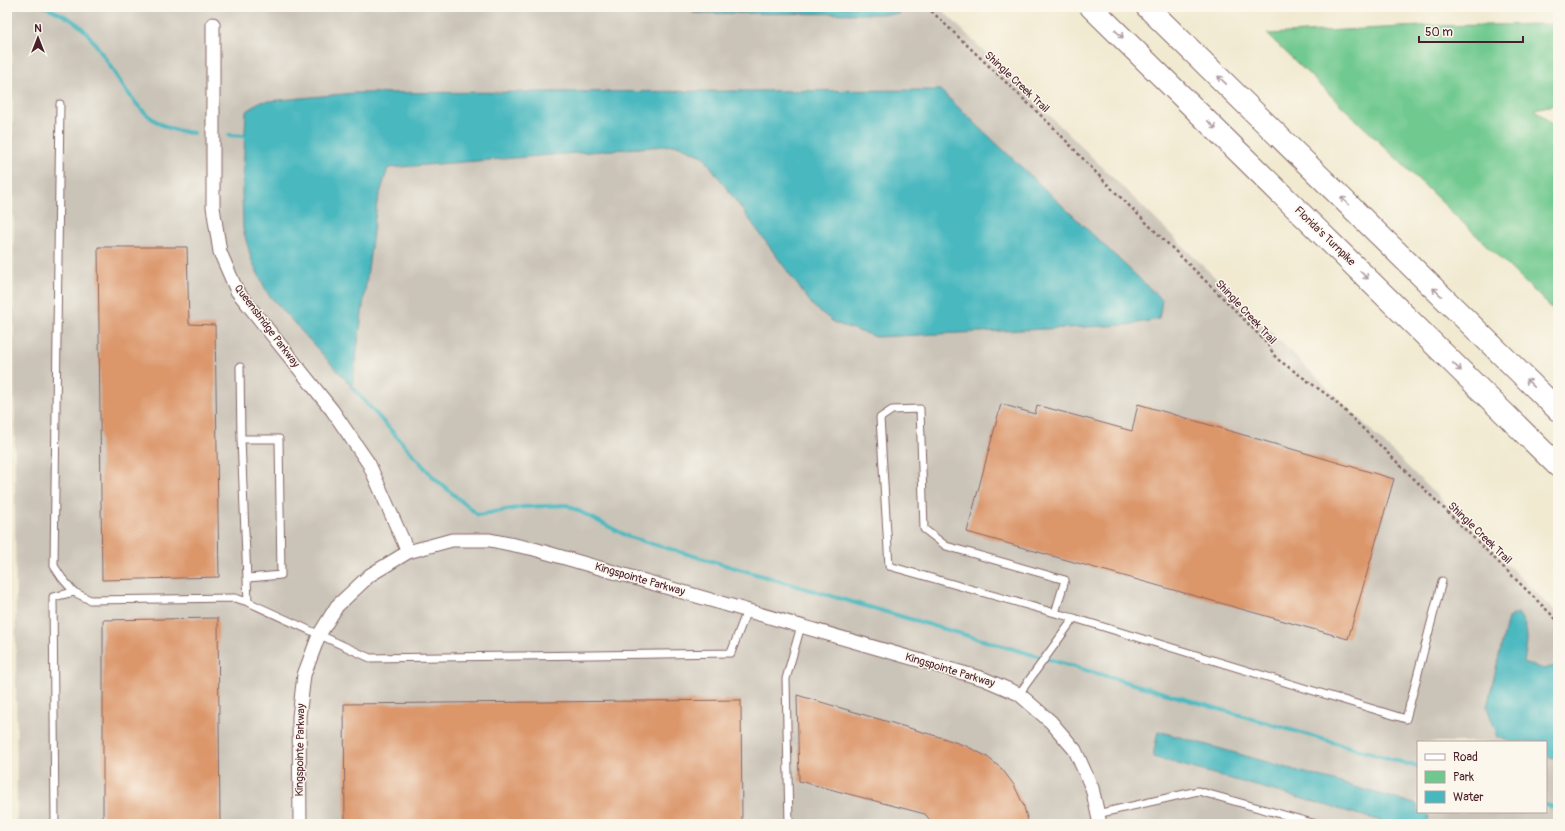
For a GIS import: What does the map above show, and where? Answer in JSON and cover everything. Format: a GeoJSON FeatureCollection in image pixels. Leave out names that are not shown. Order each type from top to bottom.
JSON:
{"type":"FeatureCollection","features":[{"type":"Feature","properties":{"kind":"highway","name":"Florida's Turnpike"},"geometry":{"type":"LineString","coordinates":[[1091,7],[1558,466]]}},
{"type":"Feature","properties":{"kind":"highway"},"geometry":{"type":"LineString","coordinates":[[1148,7],[1558,410]]}},
{"type":"Feature","properties":{"kind":"street","name":"Queensbridge Parkway"},"geometry":{"type":"LineString","coordinates":[[212,24],[212,207],[220,252],[237,291],[332,410],[369,464],[408,552]]}},
{"type":"Feature","properties":{"kind":"street","name":"Kingspointe Parkway"},"geometry":{"type":"LineString","coordinates":[[300,824],[298,717],[304,675],[319,635],[337,606],[370,575],[408,552],[452,540],[490,540],[534,549],[984,679],[1019,694],[1050,722],[1075,750],[1092,788],[1099,819]]}},
{"type":"Feature","properties":{"kind":"lane"},"geometry":{"type":"LineString","coordinates":[[60,104],[54,566],[74,592],[90,600],[235,598],[248,602],[370,658],[731,653],[747,610]]}},
{"type":"Feature","properties":{"kind":"lane"},"geometry":{"type":"LineString","coordinates":[[240,366],[241,439],[248,602]]}},
{"type":"Feature","properties":{"kind":"lane"},"geometry":{"type":"LineString","coordinates":[[1055,613],[1065,580],[946,546],[924,529],[920,409],[892,410],[880,418],[889,566],[1055,613],[1074,618],[1406,719],[1442,581]]}},
{"type":"Feature","properties":{"kind":"lane"},"geometry":{"type":"LineString","coordinates":[[241,439],[279,439],[281,575],[248,578]]}},
{"type":"Feature","properties":{"kind":"lane"},"geometry":{"type":"LineString","coordinates":[[55,824],[53,597],[74,592]]}},
{"type":"Feature","properties":{"kind":"lane"},"geometry":{"type":"LineString","coordinates":[[1019,694],[1074,618]]}},
{"type":"Feature","properties":{"kind":"lane"},"geometry":{"type":"LineString","coordinates":[[790,824],[786,679],[801,626]]}},
{"type":"Feature","properties":{"kind":"lane"},"geometry":{"type":"LineString","coordinates":[[1099,819],[1198,791],[1316,824]]}},
{"type":"Feature","properties":{"kind":"path","name":"Shingle Creek Trail"},"geometry":{"type":"LineString","coordinates":[[927,7],[1054,128],[1105,182],[1261,337],[1276,358],[1334,400],[1558,621]]}},
{"type":"Feature","properties":{"kind":"shaded area"},"geometry":{"type":"Polygon","coordinates":[[[12,7],[939,7],[1558,614],[1558,824],[17,824],[12,7]]]}},
{"type":"Feature","properties":{"kind":"green space"},"geometry":{"type":"Polygon","coordinates":[[[1558,24],[1558,104],[1535,109],[1558,130],[1558,314],[1267,34],[1421,26],[1558,24]]]}},
{"type":"Feature","properties":{"kind":"water"},"geometry":{"type":"Polygon","coordinates":[[[693,7],[893,7],[900,14],[693,13],[693,7]]]}},
{"type":"Feature","properties":{"kind":"water"},"geometry":{"type":"Polygon","coordinates":[[[940,90],[1162,300],[1159,319],[1127,325],[876,337],[835,323],[813,306],[703,156],[677,145],[388,168],[377,203],[352,387],[268,294],[252,261],[243,229],[242,194],[246,112],[259,102],[354,93],[940,90]]]}},
{"type":"Feature","properties":{"kind":"water"},"geometry":{"type":"Polygon","coordinates":[[[1518,613],[1525,625],[1527,643],[1524,663],[1544,669],[1558,665],[1558,759],[1547,756],[1547,741],[1508,741],[1498,737],[1487,707],[1508,618],[1518,613]]]}},
{"type":"Feature","properties":{"kind":"water"},"geometry":{"type":"Polygon","coordinates":[[[1158,731],[1417,805],[1417,813],[1427,813],[1429,817],[1427,824],[1392,824],[1153,757],[1158,731]]]}},
{"type":"Feature","properties":{"kind":"building"},"geometry":{"type":"Polygon","coordinates":[[[98,247],[187,247],[189,324],[215,325],[219,577],[102,580],[98,247]]]}},
{"type":"Feature","properties":{"kind":"building"},"geometry":{"type":"Polygon","coordinates":[[[1001,404],[1035,414],[1037,405],[1132,431],[1138,404],[1394,479],[1348,639],[967,532],[1001,404]]]}},
{"type":"Feature","properties":{"kind":"building"},"geometry":{"type":"Polygon","coordinates":[[[218,618],[220,824],[103,824],[103,620],[218,618]]]}},
{"type":"Feature","properties":{"kind":"building"},"geometry":{"type":"Polygon","coordinates":[[[797,695],[943,738],[966,746],[986,756],[1002,769],[1014,785],[1023,804],[1029,824],[933,824],[925,814],[799,781],[797,695]]]}},
{"type":"Feature","properties":{"kind":"building"},"geometry":{"type":"Polygon","coordinates":[[[741,700],[742,824],[345,824],[344,704],[741,700]]]}},
{"type":"Feature","properties":{"kind":"waterway"},"geometry":{"type":"LineString","coordinates":[[7,14],[10,7]]}},
{"type":"Feature","properties":{"kind":"waterway"},"geometry":{"type":"LineString","coordinates":[[46,7],[72,20],[85,31],[95,43],[122,85],[143,110],[155,120],[169,128],[193,133]]}},
{"type":"Feature","properties":{"kind":"waterway"},"geometry":{"type":"LineString","coordinates":[[229,135],[245,136]]}},
{"type":"Feature","properties":{"kind":"waterway"},"geometry":{"type":"LineString","coordinates":[[352,387],[434,478],[478,515],[523,507],[567,505],[629,537],[1417,767]]}},
{"type":"Feature","properties":{"kind":"waterway"},"geometry":{"type":"LineString","coordinates":[[1547,805],[1558,808]]}}]}
